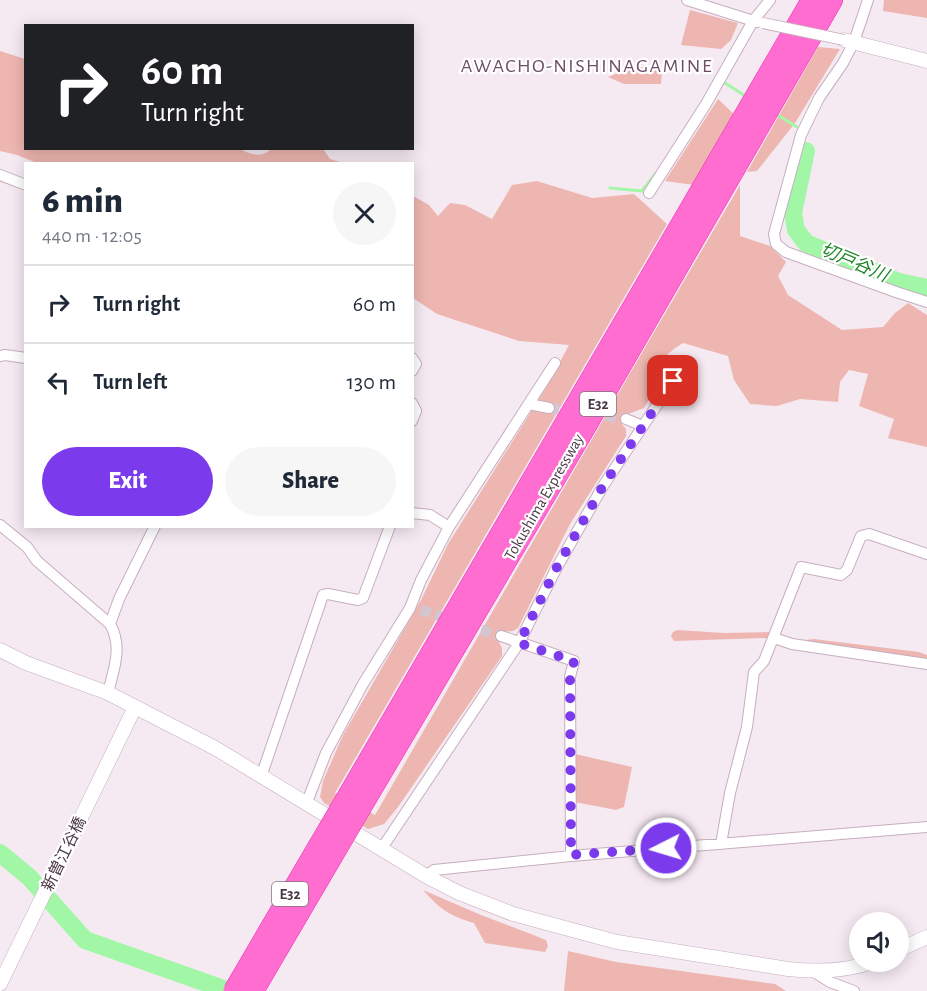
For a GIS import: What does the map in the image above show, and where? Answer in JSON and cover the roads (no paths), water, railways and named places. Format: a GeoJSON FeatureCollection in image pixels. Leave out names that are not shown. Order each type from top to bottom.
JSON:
{"type":"FeatureCollection","features":[{"type":"Feature","properties":{"kind":"highway","name":"Tokushima Expressway"},"geometry":{"type":"LineString","coordinates":[[253,991],[354,802],[812,0]]}},
{"type":"Feature","properties":{"kind":"highway","name":"Tokushima Expressway"},"geometry":{"type":"LineString","coordinates":[[234,991],[354,802],[586,425],[831,0]]}},
{"type":"Feature","properties":{"kind":"street"},"geometry":{"type":"LineString","coordinates":[[687,0],[758,22],[849,41],[927,61]]}},
{"type":"Feature","properties":{"kind":"street"},"geometry":{"type":"LineString","coordinates":[[649,193],[770,0]]}},
{"type":"Feature","properties":{"kind":"street"},"geometry":{"type":"LineString","coordinates":[[868,0],[849,41],[843,63],[819,98],[801,135],[774,234],[776,244],[786,252],[927,302]]}},
{"type":"Feature","properties":{"kind":"street"},"geometry":{"type":"LineString","coordinates":[[0,176],[24,184]]}},
{"type":"Feature","properties":{"kind":"street"},"geometry":{"type":"LineString","coordinates":[[0,356],[24,358]]}},
{"type":"Feature","properties":{"kind":"street"},"geometry":{"type":"LineString","coordinates":[[307,802],[326,753],[363,684],[415,609],[421,580],[449,527],[555,363]]}},
{"type":"Feature","properties":{"kind":"street"},"geometry":{"type":"LineString","coordinates":[[382,848],[519,643],[556,569],[603,486],[673,381]]}},
{"type":"Feature","properties":{"kind":"street"},"geometry":{"type":"LineString","coordinates":[[529,404],[549,408]]}},
{"type":"Feature","properties":{"kind":"street"},"geometry":{"type":"LineString","coordinates":[[626,419],[643,426]]}},
{"type":"Feature","properties":{"kind":"street"},"geometry":{"type":"LineString","coordinates":[[414,513],[430,515],[449,527]]}},
{"type":"Feature","properties":{"kind":"street"},"geometry":{"type":"LineString","coordinates":[[0,525],[27,547],[37,561],[110,624],[117,635],[117,651],[108,693]]}},
{"type":"Feature","properties":{"kind":"street"},"geometry":{"type":"LineString","coordinates":[[110,624],[119,598],[154,528]]}},
{"type":"Feature","properties":{"kind":"street"},"geometry":{"type":"LineString","coordinates":[[261,774],[323,596],[328,594],[358,600],[363,598],[389,528]]}},
{"type":"Feature","properties":{"kind":"street"},"geometry":{"type":"LineString","coordinates":[[721,844],[730,793],[747,727],[754,672],[764,662],[801,567],[841,574],[847,570],[861,536],[869,534],[927,554]]}},
{"type":"Feature","properties":{"kind":"street"},"geometry":{"type":"LineString","coordinates":[[501,636],[574,661],[570,677],[571,855]]}},
{"type":"Feature","properties":{"kind":"street"},"geometry":{"type":"LineString","coordinates":[[774,638],[792,644],[927,664]]}},
{"type":"Feature","properties":{"kind":"street"},"geometry":{"type":"LineString","coordinates":[[0,650],[26,663],[108,693],[215,748],[426,876],[459,893],[513,914],[617,942],[814,972],[849,968]]}},
{"type":"Feature","properties":{"kind":"street","name":"新曽江谷橋"},"geometry":{"type":"LineString","coordinates":[[0,984],[135,707]]}},
{"type":"Feature","properties":{"kind":"street"},"geometry":{"type":"LineString","coordinates":[[426,876],[434,870],[571,855],[927,827]]}},
{"type":"Feature","properties":{"kind":"street"},"geometry":{"type":"LineString","coordinates":[[909,945],[927,937]]}},
{"type":"Feature","properties":{"kind":"street"},"geometry":{"type":"LineString","coordinates":[[814,972],[830,982],[855,991]]}},
{"type":"Feature","properties":{"kind":"waterway"},"geometry":{"type":"LineString","coordinates":[[725,83],[747,97]]}},
{"type":"Feature","properties":{"kind":"waterway"},"geometry":{"type":"LineString","coordinates":[[776,114],[797,127]]}},
{"type":"Feature","properties":{"kind":"waterway","name":"切戸谷川"},"geometry":{"type":"LineString","coordinates":[[806,151],[793,213],[796,230],[806,243],[899,282],[927,288]]}},
{"type":"Feature","properties":{"kind":"waterway"},"geometry":{"type":"LineString","coordinates":[[610,188],[642,191],[656,173]]}},
{"type":"Feature","properties":{"kind":"waterway"},"geometry":{"type":"LineString","coordinates":[[0,853],[29,877],[85,940],[229,991]]}},
{"type":"Feature","properties":{"kind":"tunnel"},"geometry":{"type":"LineString","coordinates":[[549,408],[575,412]]}},
{"type":"Feature","properties":{"kind":"tunnel"},"geometry":{"type":"LineString","coordinates":[[591,414],[626,419]]}},
{"type":"Feature","properties":{"kind":"tunnel"},"geometry":{"type":"LineString","coordinates":[[421,610],[452,620]]}},
{"type":"Feature","properties":{"kind":"tunnel"},"geometry":{"type":"LineString","coordinates":[[467,625],[501,636]]}},
{"type":"Feature","properties":{"kind":"district","name":"AWACHO-NISHINAGAMINE"},"geometry":{"type":"Point","coordinates":[587,66]}}]}
